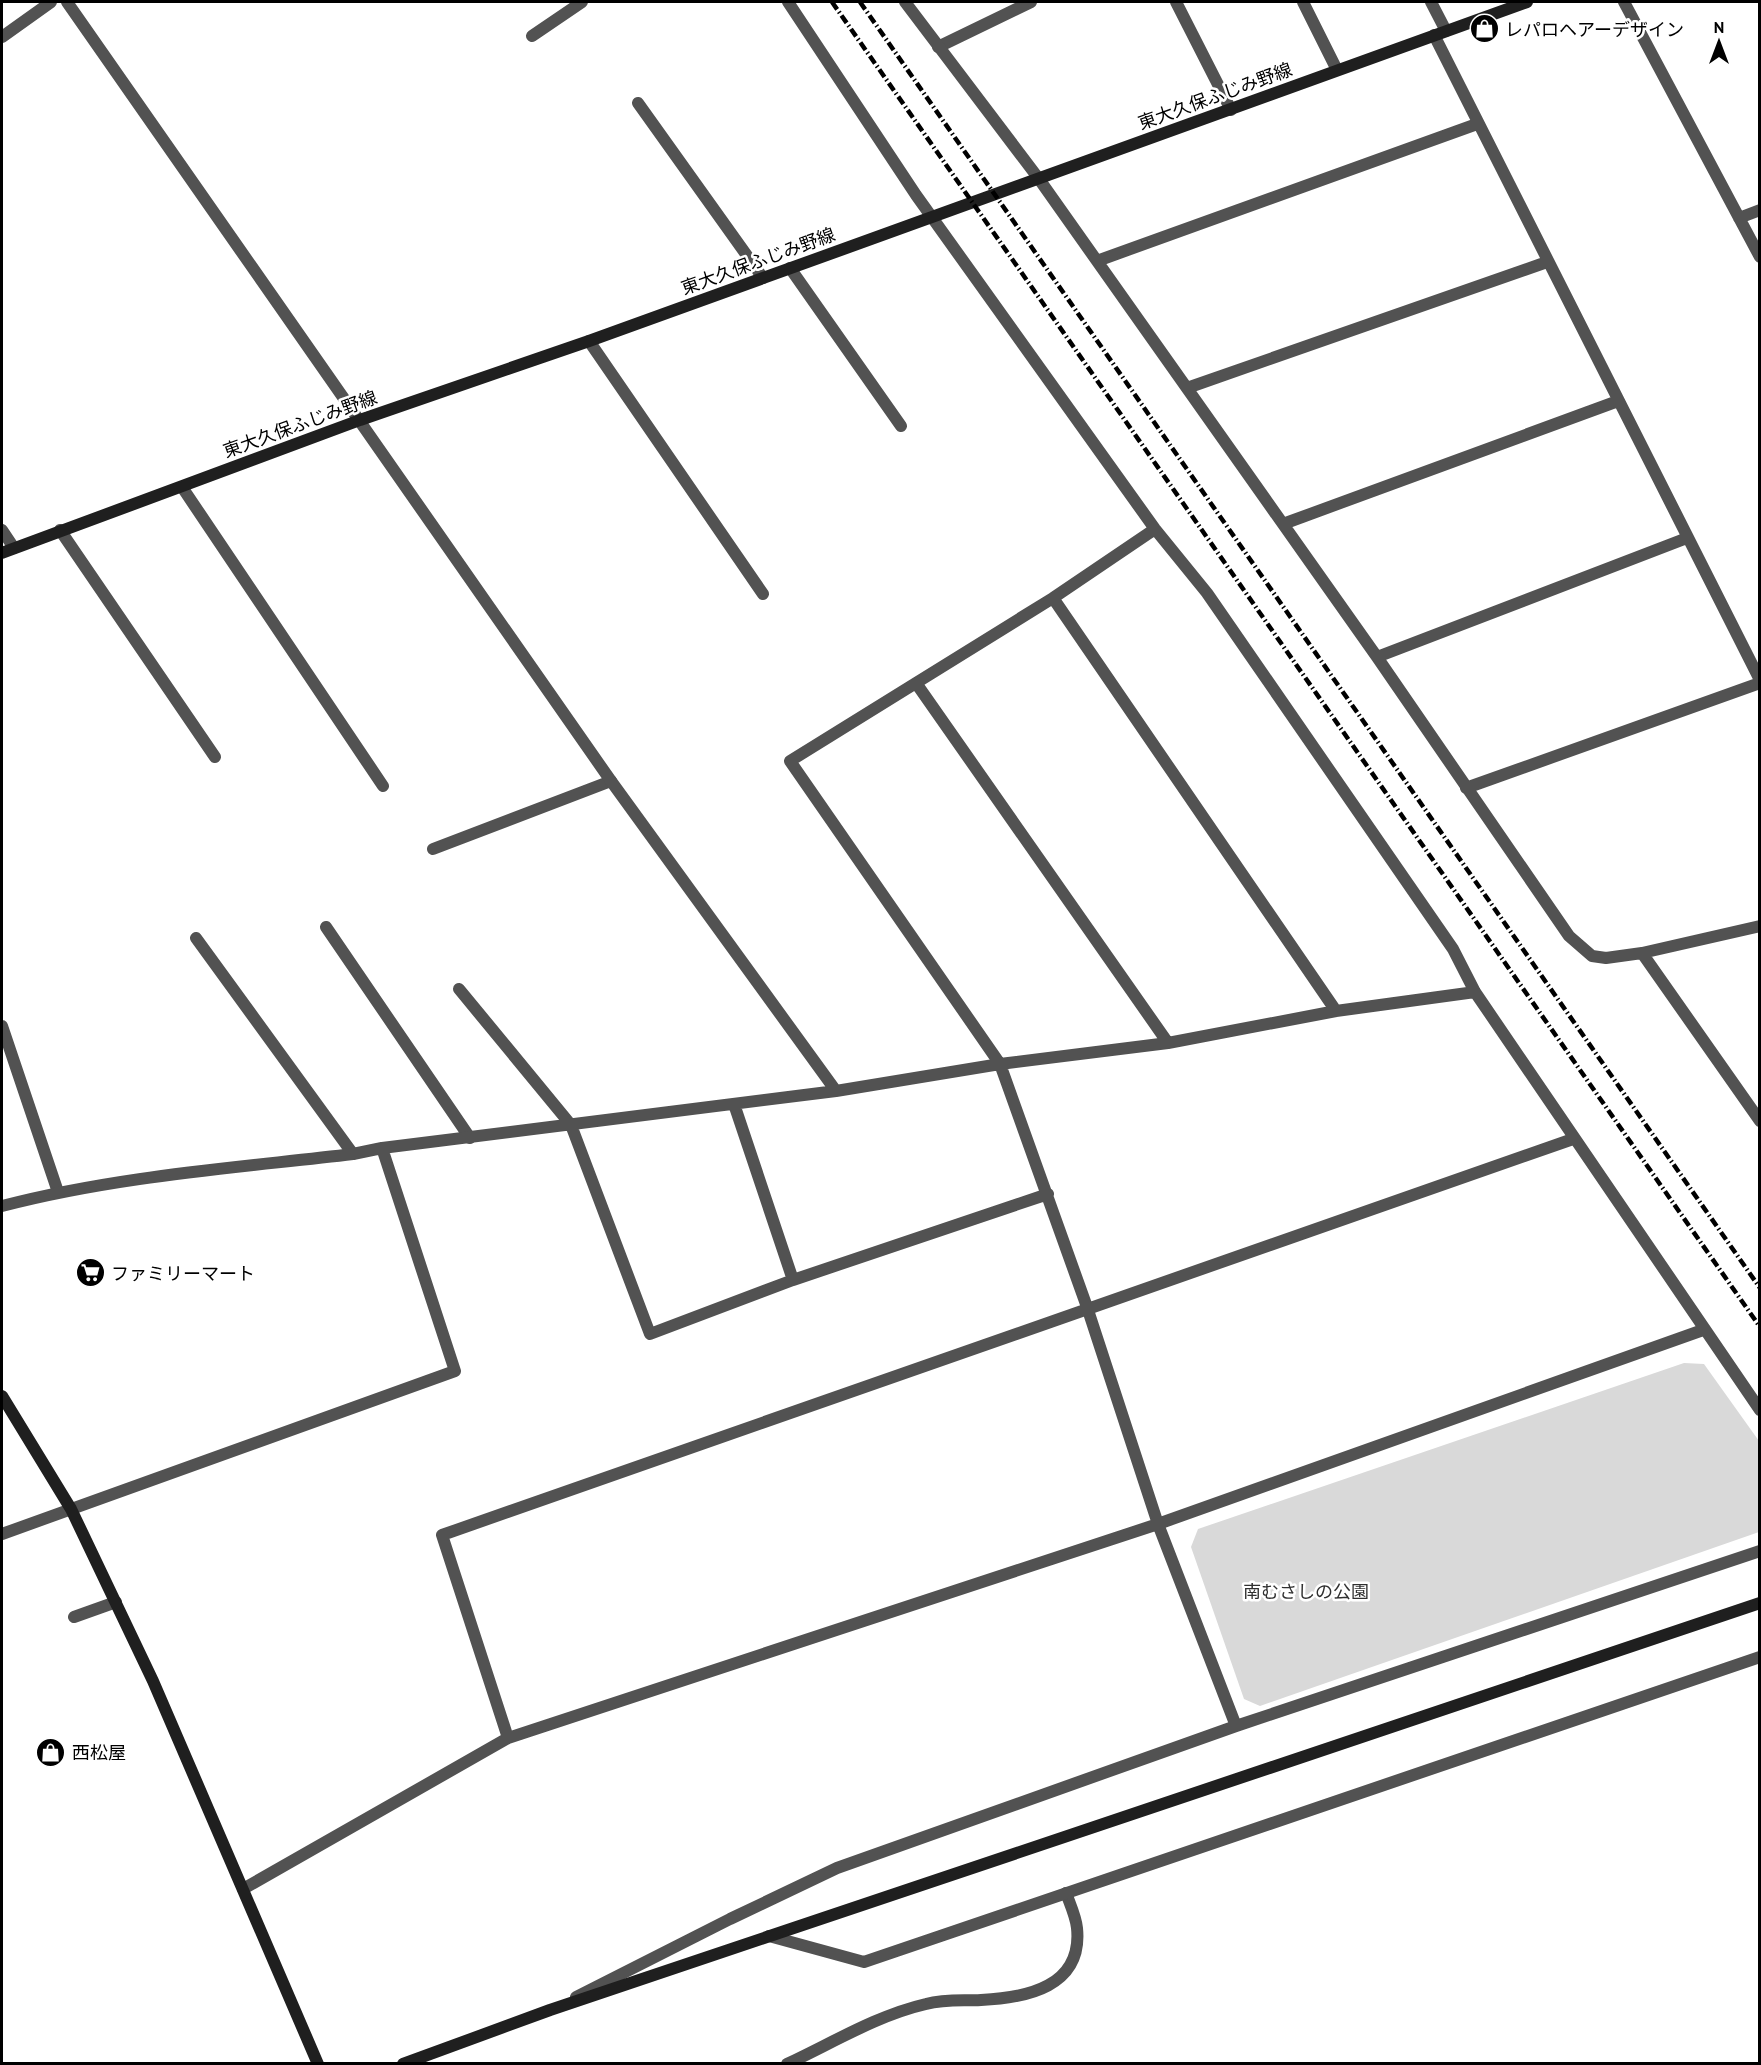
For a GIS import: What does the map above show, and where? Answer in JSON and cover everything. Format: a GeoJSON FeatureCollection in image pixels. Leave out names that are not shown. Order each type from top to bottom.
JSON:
{"type":"FeatureCollection","features":[{"type":"Feature","properties":{"kind":"street"},"geometry":{"type":"LineString","coordinates":[[2,37],[51,2]]}},
{"type":"Feature","properties":{"kind":"street"},"geometry":{"type":"LineString","coordinates":[[67,2],[611,781],[836,1091]]}},
{"type":"Feature","properties":{"kind":"street"},"geometry":{"type":"LineString","coordinates":[[532,36],[582,2]]}},
{"type":"Feature","properties":{"kind":"street"},"geometry":{"type":"LineString","coordinates":[[788,2],[932,217],[1155,529],[1207,593],[1453,949],[1475,992],[1703,1330],[1760,1410]]}},
{"type":"Feature","properties":{"kind":"street"},"geometry":{"type":"LineString","coordinates":[[905,2],[1039,179],[1377,657],[1569,936],[1580,948],[1592,956],[1606,958],[1642,953],[1760,926]]}},
{"type":"Feature","properties":{"kind":"street"},"geometry":{"type":"LineString","coordinates":[[938,46],[1032,2]]}},
{"type":"Feature","properties":{"kind":"street"},"geometry":{"type":"LineString","coordinates":[[1176,2],[1231,110]]}},
{"type":"Feature","properties":{"kind":"street"},"geometry":{"type":"LineString","coordinates":[[1303,2],[1337,70]]}},
{"type":"Feature","properties":{"kind":"street"},"geometry":{"type":"LineString","coordinates":[[1431,2],[1446,31]]}},
{"type":"Feature","properties":{"kind":"street","name":"東大久保ふじみ野線"},"geometry":{"type":"LineString","coordinates":[[8,551],[360,420],[589,341],[1527,2]]}},
{"type":"Feature","properties":{"kind":"street"},"geometry":{"type":"LineString","coordinates":[[1624,2],[1760,257]]}},
{"type":"Feature","properties":{"kind":"street"},"geometry":{"type":"LineString","coordinates":[[1434,35],[1760,681],[1466,788]]}},
{"type":"Feature","properties":{"kind":"street"},"geometry":{"type":"LineString","coordinates":[[638,103],[763,278]]}},
{"type":"Feature","properties":{"kind":"street"},"geometry":{"type":"LineString","coordinates":[[1097,261],[1477,124]]}},
{"type":"Feature","properties":{"kind":"street"},"geometry":{"type":"LineString","coordinates":[[1739,218],[1760,210]]}},
{"type":"Feature","properties":{"kind":"street"},"geometry":{"type":"LineString","coordinates":[[1187,388],[1547,262]]}},
{"type":"Feature","properties":{"kind":"street"},"geometry":{"type":"LineString","coordinates":[[790,268],[901,426]]}},
{"type":"Feature","properties":{"kind":"street"},"geometry":{"type":"LineString","coordinates":[[589,341],[763,594]]}},
{"type":"Feature","properties":{"kind":"street"},"geometry":{"type":"LineString","coordinates":[[1283,524],[1618,402]]}},
{"type":"Feature","properties":{"kind":"street"},"geometry":{"type":"LineString","coordinates":[[182,487],[382,786]]}},
{"type":"Feature","properties":{"kind":"street"},"geometry":{"type":"LineString","coordinates":[[1155,529],[1053,598],[790,761],[1000,1064],[1087,1307],[1158,1524],[1236,1726]]}},
{"type":"Feature","properties":{"kind":"street"},"geometry":{"type":"LineString","coordinates":[[2,530],[8,551]]}},
{"type":"Feature","properties":{"kind":"street"},"geometry":{"type":"LineString","coordinates":[[60,530],[215,757]]}},
{"type":"Feature","properties":{"kind":"street"},"geometry":{"type":"LineString","coordinates":[[1377,657],[1687,538]]}},
{"type":"Feature","properties":{"kind":"street"},"geometry":{"type":"LineString","coordinates":[[1053,598],[1336,1011]]}},
{"type":"Feature","properties":{"kind":"street"},"geometry":{"type":"LineString","coordinates":[[916,683],[1168,1043]]}},
{"type":"Feature","properties":{"kind":"street"},"geometry":{"type":"LineString","coordinates":[[433,849],[611,781]]}},
{"type":"Feature","properties":{"kind":"street"},"geometry":{"type":"LineString","coordinates":[[326,927],[470,1138]]}},
{"type":"Feature","properties":{"kind":"street"},"geometry":{"type":"LineString","coordinates":[[196,938],[353,1154]]}},
{"type":"Feature","properties":{"kind":"street"},"geometry":{"type":"LineString","coordinates":[[1642,953],[1760,1121]]}},
{"type":"Feature","properties":{"kind":"street"},"geometry":{"type":"LineString","coordinates":[[459,989],[571,1125],[650,1334],[793,1280],[1048,1194]]}},
{"type":"Feature","properties":{"kind":"street"},"geometry":{"type":"LineString","coordinates":[[2,1206],[121,1180],[353,1154],[382,1148],[836,1091],[1000,1064],[1168,1043],[1336,1011],[1475,992]]}},
{"type":"Feature","properties":{"kind":"street"},"geometry":{"type":"LineString","coordinates":[[2,1026],[58,1192]]}},
{"type":"Feature","properties":{"kind":"street"},"geometry":{"type":"LineString","coordinates":[[734,1104],[793,1280]]}},
{"type":"Feature","properties":{"kind":"street"},"geometry":{"type":"LineString","coordinates":[[508,1738],[442,1535],[1087,1307],[1573,1139]]}},
{"type":"Feature","properties":{"kind":"street"},"geometry":{"type":"LineString","coordinates":[[2,1534],[455,1371],[382,1148]]}},
{"type":"Feature","properties":{"kind":"street"},"geometry":{"type":"LineString","coordinates":[[243,1889],[508,1738],[1158,1524],[1703,1330]]}},
{"type":"Feature","properties":{"kind":"street"},"geometry":{"type":"LineString","coordinates":[[2,1396],[71,1509],[116,1602],[153,1681],[318,2064]]}},
{"type":"Feature","properties":{"kind":"street"},"geometry":{"type":"LineString","coordinates":[[550,2010],[729,1919],[837,1868],[1236,1726],[1760,1551]]}},
{"type":"Feature","properties":{"kind":"street"},"geometry":{"type":"LineString","coordinates":[[75,1617],[116,1602]]}},
{"type":"Feature","properties":{"kind":"street"},"geometry":{"type":"LineString","coordinates":[[403,2064],[550,2010],[1760,1603]]}},
{"type":"Feature","properties":{"kind":"street"},"geometry":{"type":"LineString","coordinates":[[770,1936],[864,1962],[1760,1657]]}},
{"type":"Feature","properties":{"kind":"street"},"geometry":{"type":"LineString","coordinates":[[787,2064],[847,2034],[924,2004],[950,1999],[1012,1998],[1044,1989],[1064,1975],[1075,1954],[1077,1929],[1066,1893]]}},
{"type":"Feature","properties":{"kind":"green space","name":"南むさしの公園"},"geometry":{"type":"Polygon","coordinates":[[[1684,1363],[1704,1364],[1759,1441],[1759,1532],[1260,1706],[1244,1699],[1191,1547],[1198,1529],[1684,1363]]]}},
{"type":"Feature","properties":{"kind":"railway"},"geometry":{"type":"LineString","coordinates":[[832,2],[1760,1327]]}},
{"type":"Feature","properties":{"kind":"railway"},"geometry":{"type":"LineString","coordinates":[[860,2],[1760,1288]]}},
{"type":"Feature","properties":{"kind":"place","name":"レパロヘアーデザイン"},"geometry":{"type":"Point","coordinates":[1484,29]}},
{"type":"Feature","properties":{"kind":"place","name":"ファミリーマート"},"geometry":{"type":"Point","coordinates":[90,1273]}},
{"type":"Feature","properties":{"kind":"place","name":"西松屋"},"geometry":{"type":"Point","coordinates":[51,1752]}}]}
